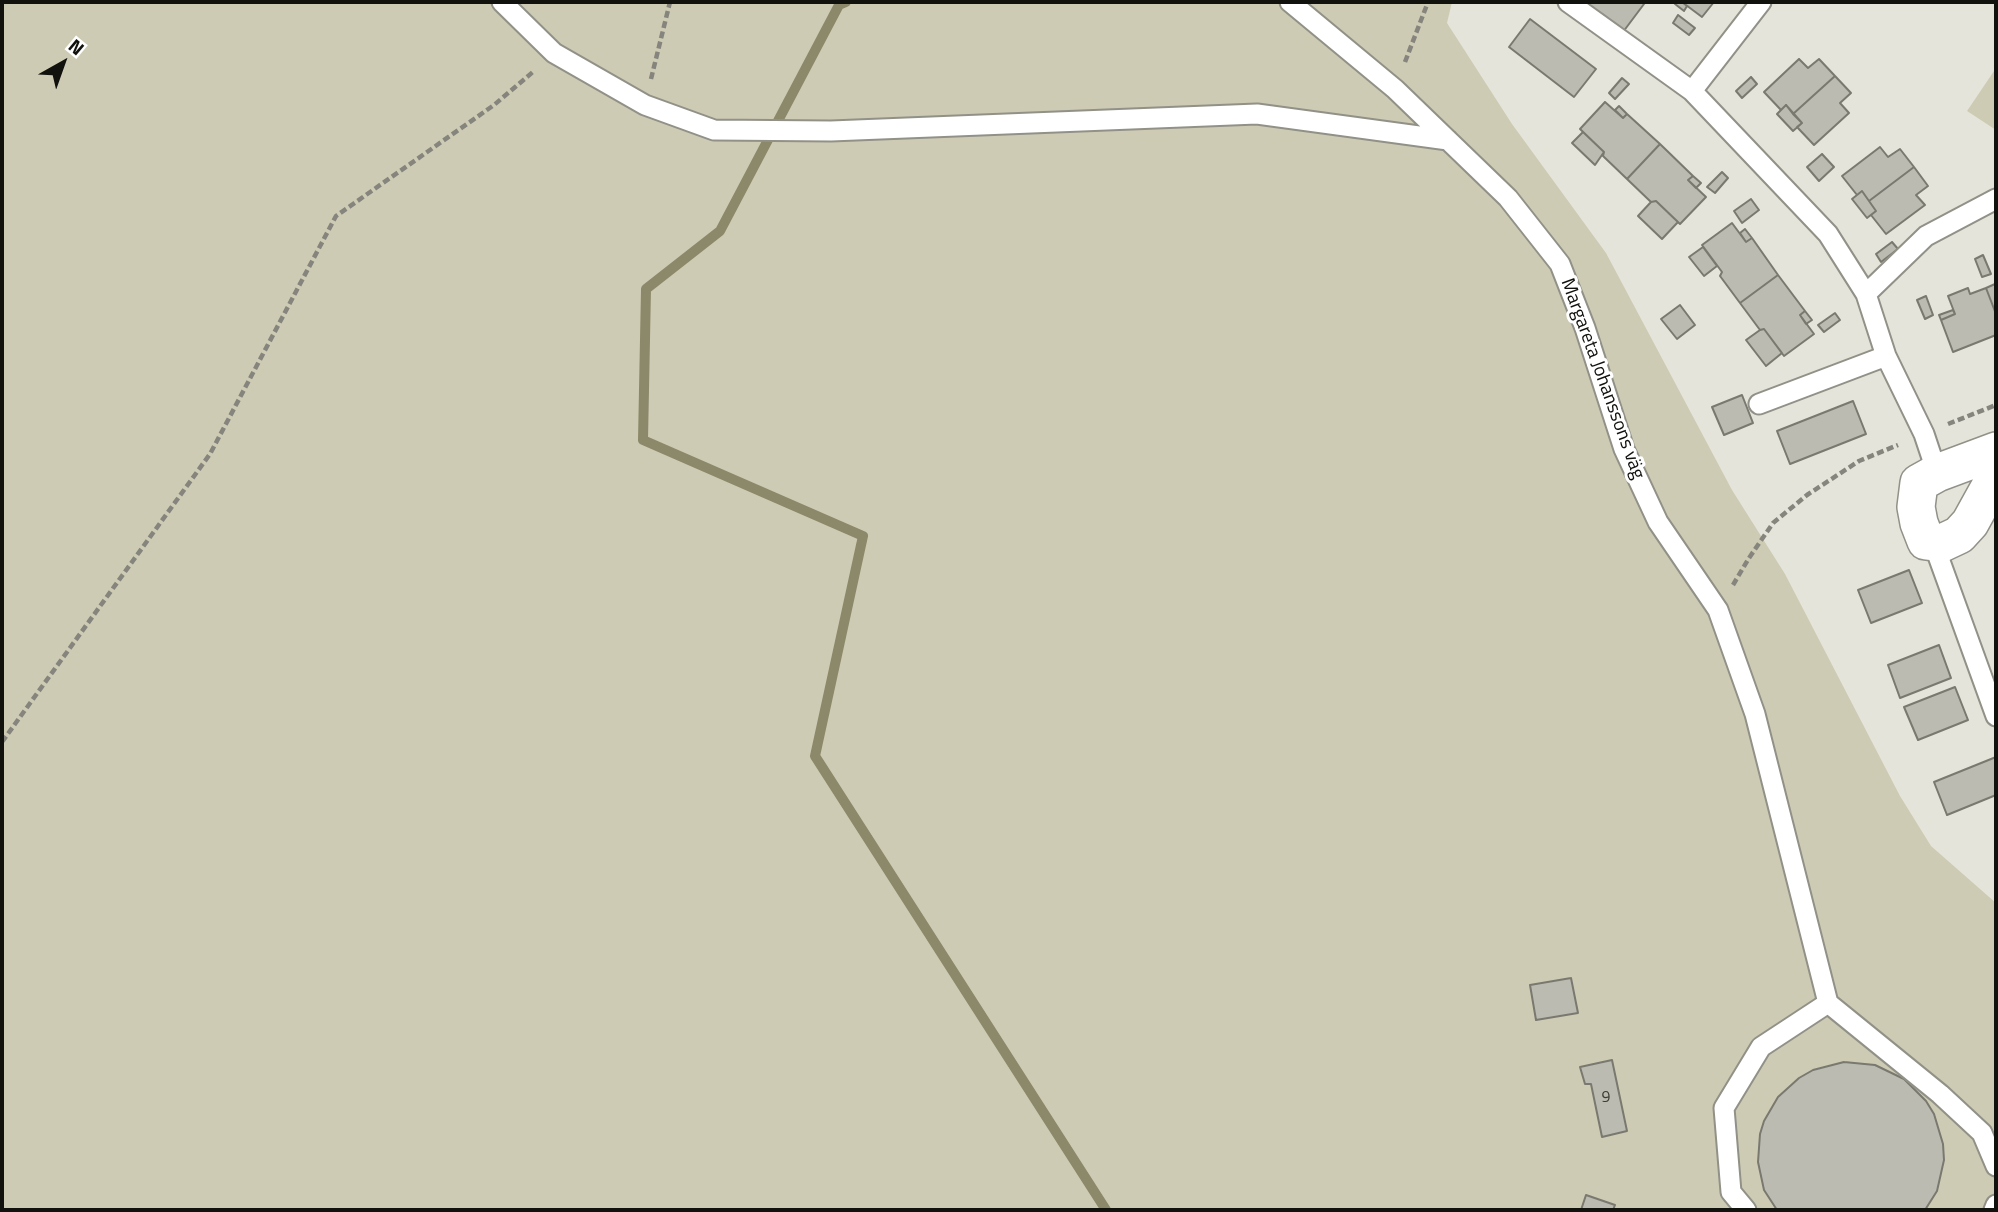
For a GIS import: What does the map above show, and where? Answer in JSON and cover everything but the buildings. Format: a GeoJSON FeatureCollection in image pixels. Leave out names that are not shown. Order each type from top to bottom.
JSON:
{"type":"FeatureCollection","features":[{"type":"Feature","properties":{"kind":"street"},"geometry":{"type":"LineString","coordinates":[[1996,451],[1937,473],[1919,483],[1916,507],[1926,541],[1942,543],[1959,535],[1970,523],[1996,476]]}},
{"type":"Feature","properties":{"kind":"lane"},"geometry":{"type":"LineString","coordinates":[[502,2],[554,53],[645,105],[713,130],[831,131],[1257,114],[1448,140]]}},
{"type":"Feature","properties":{"kind":"lane","name":"Margareta Johanssons väg"},"geometry":{"type":"LineString","coordinates":[[1290,2],[1395,89],[1508,198],[1560,264],[1585,328],[1624,449],[1658,522],[1718,610],[1755,714],[1828,1003]]}},
{"type":"Feature","properties":{"kind":"lane"},"geometry":{"type":"LineString","coordinates":[[1568,2],[1692,91],[1828,234],[1866,294],[1886,356],[1924,433],[1937,473]]}},
{"type":"Feature","properties":{"kind":"lane"},"geometry":{"type":"LineString","coordinates":[[1692,91],[1761,2]]}},
{"type":"Feature","properties":{"kind":"lane"},"geometry":{"type":"LineString","coordinates":[[1866,294],[1926,236],[1996,199]]}},
{"type":"Feature","properties":{"kind":"lane"},"geometry":{"type":"LineString","coordinates":[[1759,404],[1886,356]]}},
{"type":"Feature","properties":{"kind":"lane"},"geometry":{"type":"LineString","coordinates":[[1933,542],[1996,716]]}},
{"type":"Feature","properties":{"kind":"lane"},"geometry":{"type":"LineString","coordinates":[[1746,1210],[1731,1192],[1724,1108],[1761,1047],[1828,1003],[1940,1094],[1982,1133],[1996,1166]]}},
{"type":"Feature","properties":{"kind":"lane"},"geometry":{"type":"LineString","coordinates":[[1994,1210],[1996,1205]]}},
{"type":"Feature","properties":{"kind":"path"},"geometry":{"type":"LineString","coordinates":[[645,105],[670,2]]}},
{"type":"Feature","properties":{"kind":"path"},"geometry":{"type":"LineString","coordinates":[[1395,89],[1428,2]]}},
{"type":"Feature","properties":{"kind":"path"},"geometry":{"type":"LineString","coordinates":[[2,742],[210,454],[336,216],[494,105],[554,53]]}},
{"type":"Feature","properties":{"kind":"path"},"geometry":{"type":"LineString","coordinates":[[1718,610],[1773,523],[1807,495],[1859,461],[1996,405]]}},
{"type":"Feature","properties":{"kind":"shaded area"},"geometry":{"type":"Polygon","coordinates":[[[2,2],[1452,2],[1447,23],[1512,124],[1606,253],[1732,490],[1785,574],[1900,796],[1931,846],[1996,903],[1996,1210],[2,1210],[2,2]]]}},
{"type":"Feature","properties":{"kind":"shaded area"},"geometry":{"type":"Polygon","coordinates":[[[1994,71],[1996,72],[1996,130],[1967,111],[1994,71]]]}},
{"type":"Feature","properties":{"kind":"waterway"},"geometry":{"type":"LineString","coordinates":[[846,2],[839,5],[720,231],[646,289],[643,440],[863,536],[815,756],[1106,1210]]}}]}
